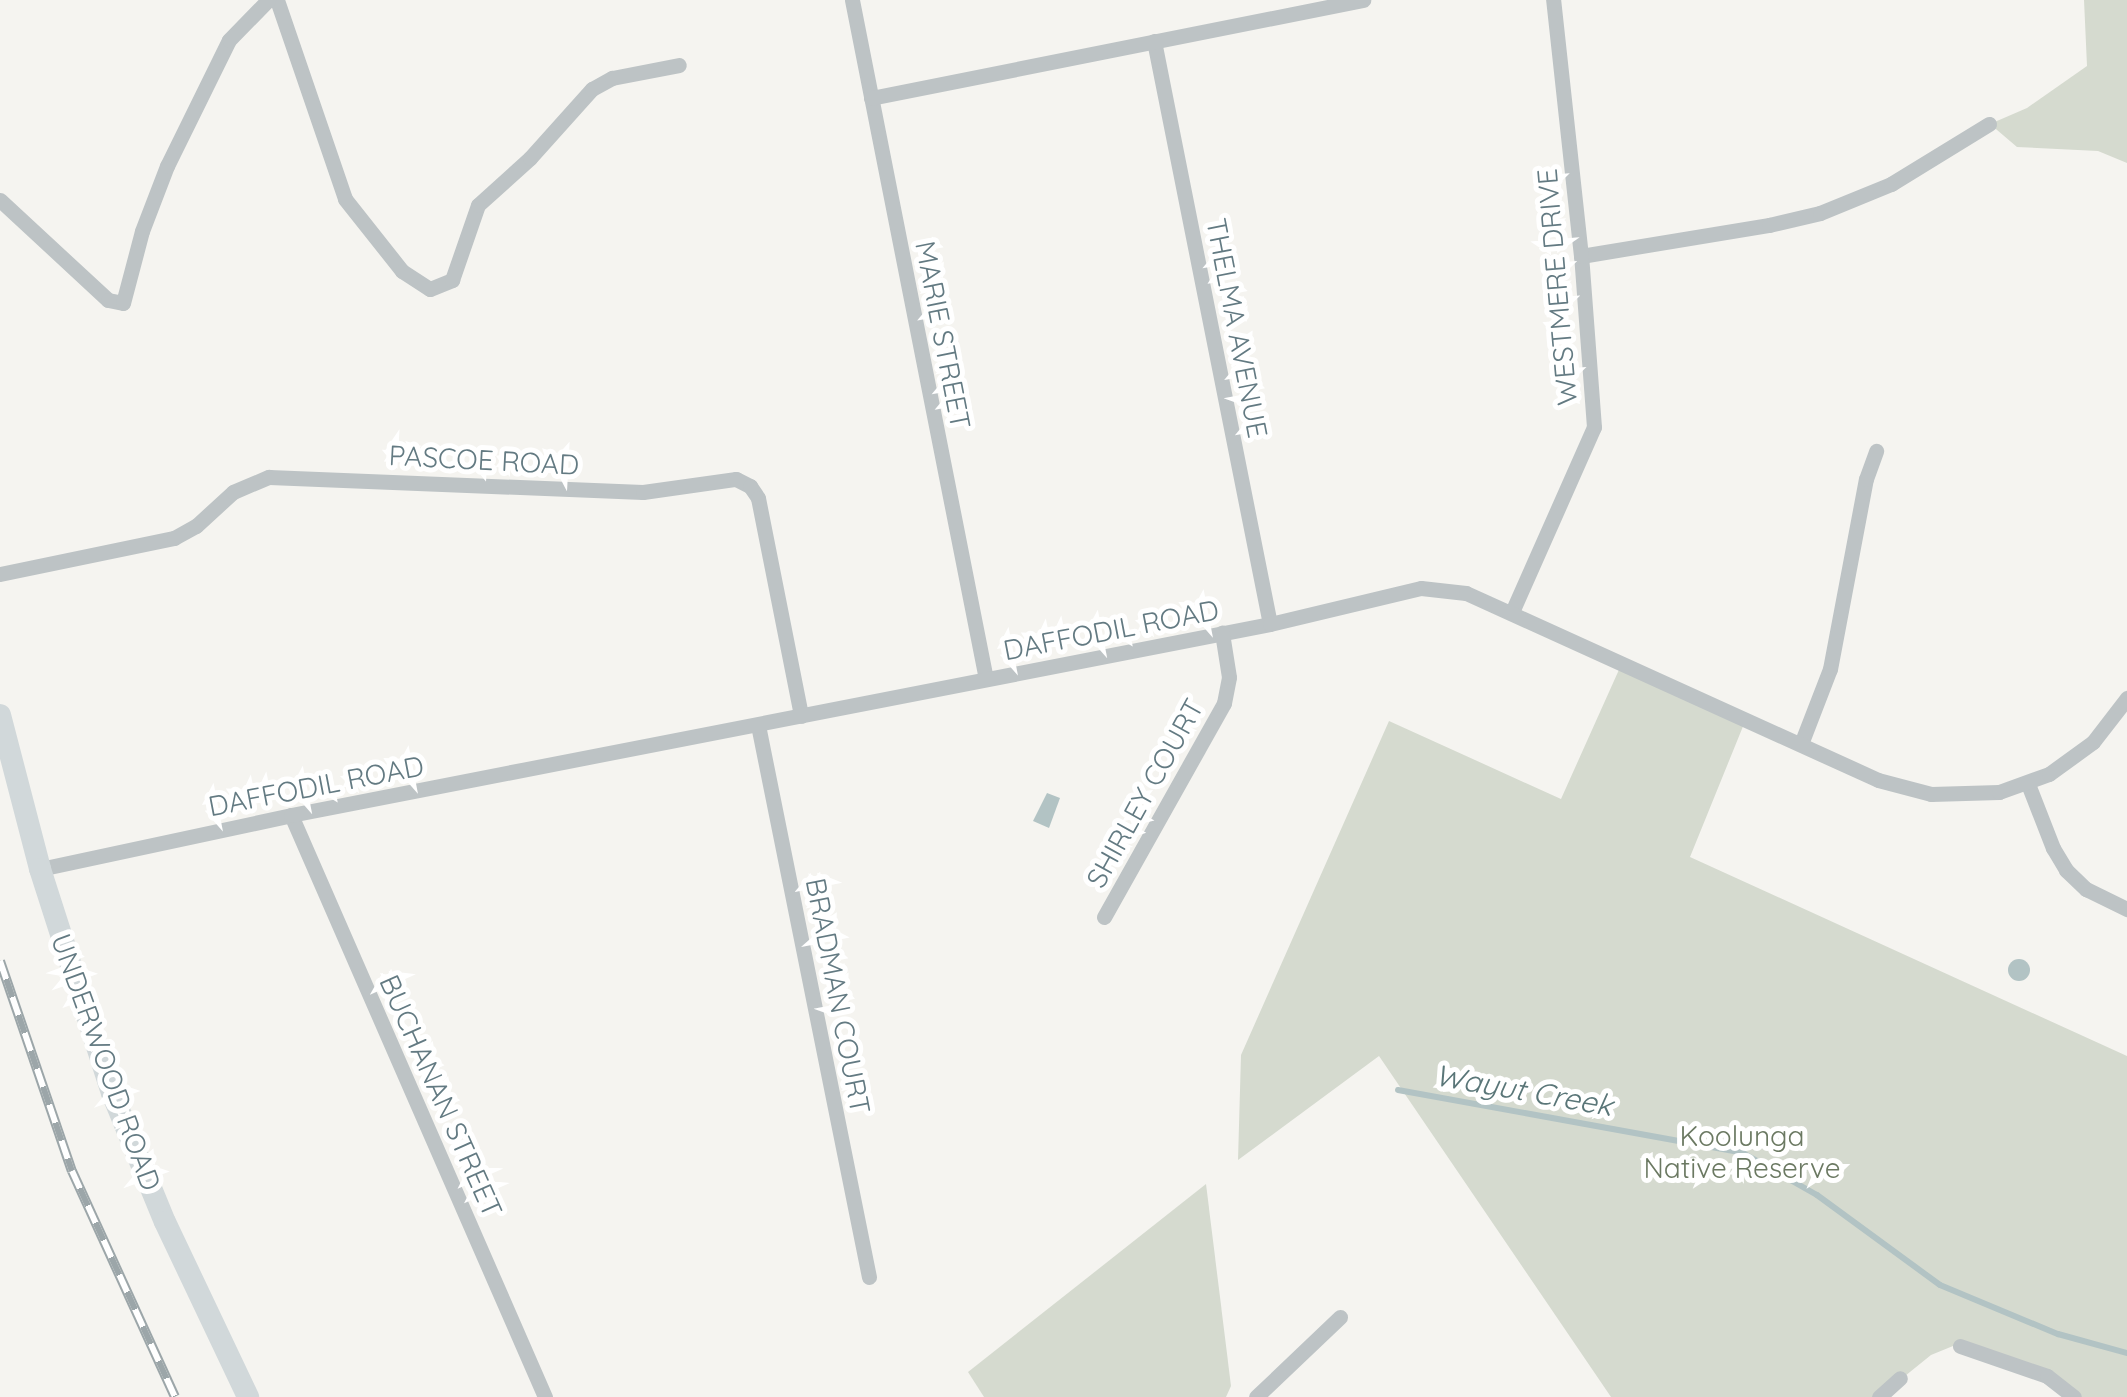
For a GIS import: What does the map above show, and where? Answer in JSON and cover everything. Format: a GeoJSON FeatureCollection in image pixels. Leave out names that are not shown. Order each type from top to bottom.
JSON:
{"type":"FeatureCollection","features":[{"type":"Feature","properties":{"kind":"main road","name":"UNDERWOOD ROAD"},"geometry":{"type":"LineString","coordinates":[[0,715],[40,869],[133,1145],[248,1397]]}},
{"type":"Feature","properties":{"kind":"street"},"geometry":{"type":"LineString","coordinates":[[0,200],[108,300],[123,303],[142,232],[167,166],[228,40],[268,0]]}},
{"type":"Feature","properties":{"kind":"street"},"geometry":{"type":"LineString","coordinates":[[277,0],[344,199],[402,271],[430,289],[452,280],[478,204],[542,146],[592,89],[612,78],[679,64]]}},
{"type":"Feature","properties":{"kind":"street","name":"MARIE STREET"},"geometry":{"type":"LineString","coordinates":[[852,0],[986,680]]}},
{"type":"Feature","properties":{"kind":"street"},"geometry":{"type":"LineString","coordinates":[[871,98],[1363,0]]}},
{"type":"Feature","properties":{"kind":"street","name":"WESTMERE DRIVE"},"geometry":{"type":"LineString","coordinates":[[1512,612],[1588,449],[1594,428],[1582,256],[1553,0]]}},
{"type":"Feature","properties":{"kind":"street","name":"THELMA AVENUE"},"geometry":{"type":"LineString","coordinates":[[1154,41],[1270,624]]}},
{"type":"Feature","properties":{"kind":"street"},"geometry":{"type":"LineString","coordinates":[[1582,256],[1770,226],[1820,212],[1872,194],[1990,124]]}},
{"type":"Feature","properties":{"kind":"street"},"geometry":{"type":"LineString","coordinates":[[1801,744],[1830,669],[1866,479],[1876,451]]}},
{"type":"Feature","properties":{"kind":"street","name":"PASCOE ROAD"},"geometry":{"type":"LineString","coordinates":[[0,574],[174,538],[196,526],[233,492],[269,477],[644,492],[736,478],[750,486],[758,498],[801,716]]}},
{"type":"Feature","properties":{"kind":"street","name":"DAFFODIL ROAD"},"geometry":{"type":"LineString","coordinates":[[40,869],[291,815],[1270,624],[1421,588],[1466,593],[1878,780],[1931,794],[1976,795],[2028,784],[2080,754],[2107,728],[2127,698]]}},
{"type":"Feature","properties":{"kind":"street","name":"SHIRLEY COURT"},"geometry":{"type":"LineString","coordinates":[[1104,916],[1224,703],[1230,676],[1222,633]]}},
{"type":"Feature","properties":{"kind":"street","name":"BRADMAN COURT"},"geometry":{"type":"LineString","coordinates":[[758,726],[869,1276]]}},
{"type":"Feature","properties":{"kind":"street"},"geometry":{"type":"LineString","coordinates":[[2028,784],[2052,848],[2066,870],[2086,890],[2127,910]]}},
{"type":"Feature","properties":{"kind":"street","name":"BUCHANAN STREET"},"geometry":{"type":"LineString","coordinates":[[291,815],[546,1397]]}},
{"type":"Feature","properties":{"kind":"street"},"geometry":{"type":"LineString","coordinates":[[1256,1397],[1340,1317]]}},
{"type":"Feature","properties":{"kind":"street"},"geometry":{"type":"LineString","coordinates":[[1960,1346],[2047,1376],[2074,1397]]}},
{"type":"Feature","properties":{"kind":"street"},"geometry":{"type":"LineString","coordinates":[[1878,1397],[1900,1378]]}},
{"type":"Feature","properties":{"kind":"green space"},"geometry":{"type":"Polygon","coordinates":[[[2084,0],[2127,0],[2127,163],[2098,151],[2017,147],[1990,124],[2027,108],[2087,66],[2084,0]]]}},
{"type":"Feature","properties":{"kind":"green space","name":"Koolunga Native Reserve"},"geometry":{"type":"Polygon","coordinates":[[[1622,663],[1746,719],[1690,857],[2127,1056],[2127,1397],[2074,1397],[2062,1386],[1953,1346],[1931,1355],[1879,1397],[1611,1397],[1379,1056],[1238,1160],[1241,1055],[1389,721],[1561,799],[1622,663]]]}},
{"type":"Feature","properties":{"kind":"green space"},"geometry":{"type":"Polygon","coordinates":[[[1206,1184],[1231,1386],[1226,1397],[984,1397],[968,1372],[1206,1184]]]}},
{"type":"Feature","properties":{"kind":"shaded area"},"geometry":{"type":"Polygon","coordinates":[[[1047,793],[1060,798],[1049,828],[1033,821],[1047,793]]]}},
{"type":"Feature","properties":{"kind":"shaded area"},"geometry":{"type":"Polygon","coordinates":[[[2019,959],[2027,962],[2027,978],[2019,981],[2011,978],[2008,970],[2011,962],[2019,959]]]}},
{"type":"Feature","properties":{"kind":"waterway","name":"Wayut Creek"},"geometry":{"type":"LineString","coordinates":[[1398,1090],[1743,1153],[1817,1195],[1940,1285],[2058,1334],[2127,1353]]}},
{"type":"Feature","properties":{"kind":"railway"},"geometry":{"type":"LineString","coordinates":[[0,961],[72,1171],[175,1397]]}}]}
